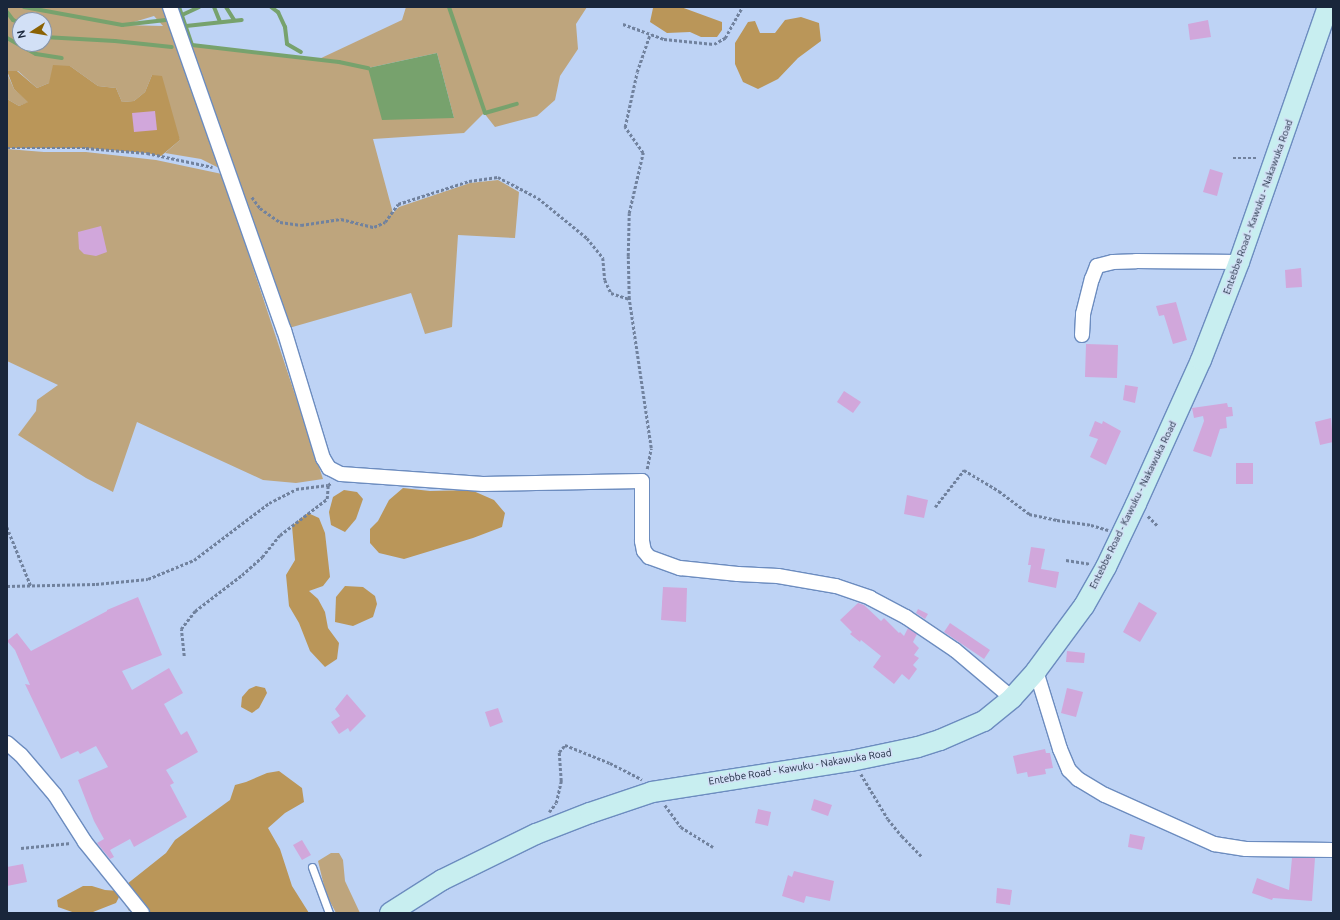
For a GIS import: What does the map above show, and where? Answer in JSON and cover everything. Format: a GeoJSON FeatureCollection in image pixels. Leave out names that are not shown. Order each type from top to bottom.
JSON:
{"type":"FeatureCollection","features":[{"type":"Feature","properties":{"kind":"main road","name":"Entebbe Road - Kawuku - Nakawuka Road"},"geometry":{"type":"LineString","coordinates":[[390,913],[442,880],[536,834],[590,813],[662,789],[851,762],[918,747],[940,740],[984,721],[1012,698],[1036,672],[1084,606],[1106,567],[1122,534],[1201,360],[1239,262],[1277,157],[1328,7]]}},
{"type":"Feature","properties":{"kind":"street"},"geometry":{"type":"LineString","coordinates":[[170,7],[284,330],[322,458],[329,468],[341,474],[483,484],[642,481],[642,541],[644,551],[649,558],[680,568],[738,574],[778,576],[836,586],[870,598],[906,617],[955,650],[1012,698]]}},
{"type":"Feature","properties":{"kind":"street"},"geometry":{"type":"LineString","coordinates":[[1082,335],[1083,314],[1097,266],[1112,262],[1136,261],[1239,262]]}},
{"type":"Feature","properties":{"kind":"street"},"geometry":{"type":"LineString","coordinates":[[1036,672],[1060,749],[1069,770],[1078,779],[1105,795],[1214,844],[1246,849],[1333,850]]}},
{"type":"Feature","properties":{"kind":"street"},"geometry":{"type":"LineString","coordinates":[[7,743],[21,755],[55,794],[86,842],[142,913]]}},
{"type":"Feature","properties":{"kind":"lane"},"geometry":{"type":"LineString","coordinates":[[312,867],[329,913]]}},
{"type":"Feature","properties":{"kind":"path"},"geometry":{"type":"LineString","coordinates":[[623,24],[650,34],[678,41],[714,44],[724,38],[742,7]]}},
{"type":"Feature","properties":{"kind":"path"},"geometry":{"type":"LineString","coordinates":[[642,481],[649,463],[651,448],[629,299],[629,213],[643,153],[625,127],[637,72],[650,34]]}},
{"type":"Feature","properties":{"kind":"path"},"geometry":{"type":"LineString","coordinates":[[7,148],[86,148],[146,153],[228,170]]}},
{"type":"Feature","properties":{"kind":"path"},"geometry":{"type":"LineString","coordinates":[[1233,158],[1252,159],[1277,157]]}},
{"type":"Feature","properties":{"kind":"path"},"geometry":{"type":"LineString","coordinates":[[233,186],[249,194],[260,208],[280,222],[301,225],[341,219],[374,227],[385,222],[398,204],[469,181],[498,177],[538,198],[587,238],[603,258],[605,280],[611,293],[629,299]]}},
{"type":"Feature","properties":{"kind":"path"},"geometry":{"type":"LineString","coordinates":[[935,507],[964,470],[999,491],[1029,514],[1091,525],[1122,534]]}},
{"type":"Feature","properties":{"kind":"path"},"geometry":{"type":"LineString","coordinates":[[7,586],[96,584],[148,579],[194,560],[268,503],[296,489],[328,485],[341,474]]}},
{"type":"Feature","properties":{"kind":"path"},"geometry":{"type":"LineString","coordinates":[[184,656],[181,628],[195,611],[242,575],[262,557],[280,535],[327,499],[328,485]]}},
{"type":"Feature","properties":{"kind":"path"},"geometry":{"type":"LineString","coordinates":[[7,527],[32,586]]}},
{"type":"Feature","properties":{"kind":"path"},"geometry":{"type":"LineString","coordinates":[[1066,560],[1106,567]]}},
{"type":"Feature","properties":{"kind":"path"},"geometry":{"type":"LineString","coordinates":[[536,834],[556,803],[561,781],[559,752],[565,745],[610,763],[662,789],[666,808],[681,827],[713,847]]}},
{"type":"Feature","properties":{"kind":"path"},"geometry":{"type":"LineString","coordinates":[[851,762],[867,782],[888,819],[921,856]]}},
{"type":"Feature","properties":{"kind":"path"},"geometry":{"type":"LineString","coordinates":[[21,848],[86,842]]}},
{"type":"Feature","properties":{"kind":"shaded area"},"geometry":{"type":"Polygon","coordinates":[[[7,7],[165,7],[219,168],[201,159],[165,153],[180,140],[152,75],[145,92],[134,101],[122,102],[116,88],[98,86],[70,66],[49,83],[37,88],[18,71],[7,71],[7,7]],[[154,16],[123,25],[163,26],[154,16]]]}},
{"type":"Feature","properties":{"kind":"shaded area"},"geometry":{"type":"Polygon","coordinates":[[[406,7],[587,7],[576,24],[578,49],[560,76],[555,100],[537,116],[495,127],[484,113],[464,133],[373,139],[393,213],[399,207],[470,183],[498,180],[519,192],[515,238],[458,235],[452,327],[425,334],[411,293],[289,328],[190,46],[317,60],[402,20],[406,7]],[[437,53],[368,68],[454,118],[437,53]]]}},
{"type":"Feature","properties":{"kind":"shaded area"},"geometry":{"type":"Polygon","coordinates":[[[681,7],[722,22],[722,30],[717,37],[701,37],[690,32],[667,33],[650,22],[653,8],[681,7]]]}},
{"type":"Feature","properties":{"kind":"shaded area"},"geometry":{"type":"Polygon","coordinates":[[[801,17],[819,23],[821,41],[798,58],[778,79],[758,89],[743,82],[735,64],[735,43],[748,22],[755,21],[760,33],[775,33],[785,20],[801,17]]]}},
{"type":"Feature","properties":{"kind":"shaded area"},"geometry":{"type":"Polygon","coordinates":[[[437,53],[454,118],[382,120],[368,68],[437,53]]]}},
{"type":"Feature","properties":{"kind":"shaded area"},"geometry":{"type":"Polygon","coordinates":[[[53,65],[70,66],[98,86],[116,88],[122,102],[134,101],[145,92],[152,75],[162,76],[180,140],[161,156],[147,153],[86,148],[7,148],[7,99],[19,106],[28,102],[14,89],[7,71],[17,71],[37,88],[49,83],[53,65]]]}},
{"type":"Feature","properties":{"kind":"shaded area"},"geometry":{"type":"Polygon","coordinates":[[[7,73],[14,89],[29,102],[19,106],[7,99],[7,73]]]}},
{"type":"Feature","properties":{"kind":"shaded area"},"geometry":{"type":"Polygon","coordinates":[[[7,149],[44,152],[86,152],[156,160],[222,174],[323,479],[296,483],[263,480],[137,422],[113,492],[86,478],[18,435],[36,411],[37,400],[58,385],[7,361],[7,149]]]}},
{"type":"Feature","properties":{"kind":"shaded area"},"geometry":{"type":"Polygon","coordinates":[[[403,488],[430,491],[471,490],[494,500],[505,513],[502,527],[473,538],[404,559],[379,553],[370,543],[370,529],[378,521],[389,500],[403,488]]]}},
{"type":"Feature","properties":{"kind":"shaded area"},"geometry":{"type":"Polygon","coordinates":[[[344,490],[357,492],[363,499],[356,519],[345,532],[331,525],[329,512],[333,497],[344,490]]]}},
{"type":"Feature","properties":{"kind":"shaded area"},"geometry":{"type":"Polygon","coordinates":[[[308,513],[319,518],[325,533],[330,577],[323,586],[309,591],[318,599],[325,612],[328,628],[339,643],[337,659],[325,667],[310,651],[299,623],[289,606],[286,575],[295,560],[292,526],[308,513]]]}},
{"type":"Feature","properties":{"kind":"shaded area"},"geometry":{"type":"Polygon","coordinates":[[[345,586],[363,587],[375,596],[377,604],[373,617],[353,626],[335,622],[336,597],[345,586]]]}},
{"type":"Feature","properties":{"kind":"shaded area"},"geometry":{"type":"Polygon","coordinates":[[[256,686],[265,688],[267,693],[259,708],[252,713],[241,707],[242,697],[249,689],[256,686]]]}},
{"type":"Feature","properties":{"kind":"shaded area"},"geometry":{"type":"Polygon","coordinates":[[[279,771],[302,788],[304,802],[285,813],[268,828],[280,849],[292,886],[309,913],[150,913],[145,908],[129,911],[124,901],[127,884],[166,853],[175,840],[230,800],[235,785],[267,773],[279,771]]]}},
{"type":"Feature","properties":{"kind":"shaded area"},"geometry":{"type":"Polygon","coordinates":[[[331,853],[339,853],[343,860],[345,881],[360,913],[336,913],[326,894],[318,861],[331,853]]]}},
{"type":"Feature","properties":{"kind":"shaded area"},"geometry":{"type":"Polygon","coordinates":[[[83,886],[92,886],[105,890],[119,891],[119,897],[116,903],[93,912],[94,913],[75,913],[58,907],[57,900],[83,886]]]}},
{"type":"Feature","properties":{"kind":"building"},"geometry":{"type":"Polygon","coordinates":[[[1208,20],[1211,37],[1190,40],[1188,24],[1208,20]]]}},
{"type":"Feature","properties":{"kind":"building"},"geometry":{"type":"Polygon","coordinates":[[[155,111],[157,130],[134,132],[132,113],[155,111]]]}},
{"type":"Feature","properties":{"kind":"building"},"geometry":{"type":"Polygon","coordinates":[[[1210,169],[1223,173],[1217,196],[1203,192],[1210,169]]]}},
{"type":"Feature","properties":{"kind":"building"},"geometry":{"type":"Polygon","coordinates":[[[101,226],[107,252],[96,256],[84,254],[79,249],[78,232],[101,226]]]}},
{"type":"Feature","properties":{"kind":"building"},"geometry":{"type":"Polygon","coordinates":[[[1301,268],[1302,287],[1286,288],[1285,270],[1301,268]]]}},
{"type":"Feature","properties":{"kind":"building"},"geometry":{"type":"Polygon","coordinates":[[[1176,302],[1187,340],[1173,344],[1164,315],[1159,316],[1156,306],[1176,302]]]}},
{"type":"Feature","properties":{"kind":"building"},"geometry":{"type":"Polygon","coordinates":[[[1086,344],[1118,345],[1117,378],[1085,377],[1086,344]]]}},
{"type":"Feature","properties":{"kind":"building"},"geometry":{"type":"Polygon","coordinates":[[[1125,385],[1138,387],[1135,403],[1123,400],[1125,385]]]}},
{"type":"Feature","properties":{"kind":"building"},"geometry":{"type":"Polygon","coordinates":[[[844,391],[861,402],[853,413],[837,402],[844,391]]]}},
{"type":"Feature","properties":{"kind":"building"},"geometry":{"type":"Polygon","coordinates":[[[1227,403],[1228,407],[1232,407],[1233,416],[1226,417],[1227,428],[1220,429],[1211,457],[1193,451],[1204,421],[1203,416],[1194,418],[1192,408],[1227,403]]]}},
{"type":"Feature","properties":{"kind":"building"},"geometry":{"type":"Polygon","coordinates":[[[1331,418],[1333,442],[1320,445],[1315,422],[1331,418]]]}},
{"type":"Feature","properties":{"kind":"building"},"geometry":{"type":"Polygon","coordinates":[[[1095,421],[1102,424],[1103,421],[1121,431],[1106,465],[1090,457],[1098,439],[1089,436],[1095,421]]]}},
{"type":"Feature","properties":{"kind":"building"},"geometry":{"type":"Polygon","coordinates":[[[1236,463],[1253,463],[1253,484],[1236,484],[1236,463]]]}},
{"type":"Feature","properties":{"kind":"building"},"geometry":{"type":"Polygon","coordinates":[[[907,495],[928,500],[924,518],[904,514],[907,495]]]}},
{"type":"Feature","properties":{"kind":"building"},"geometry":{"type":"Polygon","coordinates":[[[1031,547],[1045,549],[1041,569],[1059,572],[1056,588],[1028,582],[1031,565],[1028,565],[1031,547]]]}},
{"type":"Feature","properties":{"kind":"building"},"geometry":{"type":"Polygon","coordinates":[[[663,587],[687,588],[686,622],[661,620],[663,587]]]}},
{"type":"Feature","properties":{"kind":"building"},"geometry":{"type":"Polygon","coordinates":[[[138,597],[162,655],[122,671],[132,690],[169,668],[183,693],[164,704],[181,735],[187,731],[198,752],[166,770],[174,783],[170,785],[187,817],[134,847],[130,839],[110,850],[114,857],[110,859],[97,843],[104,839],[94,821],[78,780],[108,767],[96,746],[80,754],[78,751],[61,759],[25,684],[30,685],[15,650],[7,641],[17,633],[31,651],[107,610],[138,597]]]}},
{"type":"Feature","properties":{"kind":"building"},"geometry":{"type":"Polygon","coordinates":[[[1139,602],[1157,613],[1140,642],[1123,632],[1139,602]]]}},
{"type":"Feature","properties":{"kind":"building"},"geometry":{"type":"Polygon","coordinates":[[[858,603],[864,605],[881,621],[884,618],[904,636],[908,628],[917,634],[913,642],[919,648],[914,655],[919,658],[913,665],[917,669],[909,680],[902,674],[894,684],[873,667],[881,656],[861,640],[860,642],[850,634],[852,632],[840,620],[858,603]]]}},
{"type":"Feature","properties":{"kind":"building"},"geometry":{"type":"Polygon","coordinates":[[[918,609],[928,614],[925,619],[916,613],[918,609]]]}},
{"type":"Feature","properties":{"kind":"building"},"geometry":{"type":"Polygon","coordinates":[[[950,623],[990,650],[984,659],[944,632],[950,623]]]}},
{"type":"Feature","properties":{"kind":"building"},"geometry":{"type":"Polygon","coordinates":[[[1067,651],[1085,653],[1084,663],[1066,662],[1067,651]]]}},
{"type":"Feature","properties":{"kind":"building"},"geometry":{"type":"Polygon","coordinates":[[[1067,688],[1083,692],[1076,717],[1061,713],[1067,688]]]}},
{"type":"Feature","properties":{"kind":"building"},"geometry":{"type":"Polygon","coordinates":[[[347,694],[366,716],[350,732],[348,728],[339,734],[331,722],[340,716],[335,709],[347,694]]]}},
{"type":"Feature","properties":{"kind":"building"},"geometry":{"type":"Polygon","coordinates":[[[498,708],[503,722],[490,727],[485,712],[498,708]]]}},
{"type":"Feature","properties":{"kind":"building"},"geometry":{"type":"Polygon","coordinates":[[[1045,749],[1046,753],[1050,753],[1053,768],[1045,769],[1046,774],[1028,777],[1027,772],[1017,774],[1013,756],[1045,749]]]}},
{"type":"Feature","properties":{"kind":"building"},"geometry":{"type":"Polygon","coordinates":[[[814,799],[832,805],[828,816],[811,810],[814,799]]]}},
{"type":"Feature","properties":{"kind":"building"},"geometry":{"type":"Polygon","coordinates":[[[758,809],[771,812],[768,826],[755,823],[758,809]]]}},
{"type":"Feature","properties":{"kind":"building"},"geometry":{"type":"Polygon","coordinates":[[[1130,834],[1145,837],[1142,850],[1128,847],[1130,834]]]}},
{"type":"Feature","properties":{"kind":"building"},"geometry":{"type":"Polygon","coordinates":[[[302,840],[311,855],[302,860],[293,845],[302,840]]]}},
{"type":"Feature","properties":{"kind":"building"},"geometry":{"type":"Polygon","coordinates":[[[1292,858],[1315,858],[1312,901],[1273,898],[1272,900],[1252,893],[1257,878],[1289,890],[1292,858]]]}},
{"type":"Feature","properties":{"kind":"building"},"geometry":{"type":"Polygon","coordinates":[[[23,864],[27,882],[7,886],[7,867],[23,864]]]}},
{"type":"Feature","properties":{"kind":"building"},"geometry":{"type":"Polygon","coordinates":[[[794,871],[834,881],[830,901],[806,896],[804,903],[782,896],[788,875],[792,877],[794,871]]]}},
{"type":"Feature","properties":{"kind":"building"},"geometry":{"type":"Polygon","coordinates":[[[997,888],[1012,890],[1010,905],[996,903],[997,888]]]}},
{"type":"Feature","properties":{"kind":"waterway"},"geometry":{"type":"LineString","coordinates":[[24,7],[122,25],[166,20]]}},
{"type":"Feature","properties":{"kind":"waterway"},"geometry":{"type":"LineString","coordinates":[[179,7],[192,45],[339,62],[368,68]]}},
{"type":"Feature","properties":{"kind":"waterway"},"geometry":{"type":"LineString","coordinates":[[182,15],[199,7]]}},
{"type":"Feature","properties":{"kind":"waterway"},"geometry":{"type":"LineString","coordinates":[[214,7],[220,22]]}},
{"type":"Feature","properties":{"kind":"waterway"},"geometry":{"type":"LineString","coordinates":[[226,7],[234,20]]}},
{"type":"Feature","properties":{"kind":"waterway"},"geometry":{"type":"LineString","coordinates":[[271,7],[278,12],[285,27],[287,44],[301,52]]}},
{"type":"Feature","properties":{"kind":"waterway"},"geometry":{"type":"LineString","coordinates":[[449,7],[485,113],[517,104]]}},
{"type":"Feature","properties":{"kind":"waterway"},"geometry":{"type":"LineString","coordinates":[[7,12],[12,19]]}},
{"type":"Feature","properties":{"kind":"waterway"},"geometry":{"type":"LineString","coordinates":[[186,26],[242,20]]}},
{"type":"Feature","properties":{"kind":"waterway"},"geometry":{"type":"LineString","coordinates":[[52,37],[115,41],[172,47]]}},
{"type":"Feature","properties":{"kind":"waterway"},"geometry":{"type":"LineString","coordinates":[[7,38],[36,54],[62,58]]}}]}
